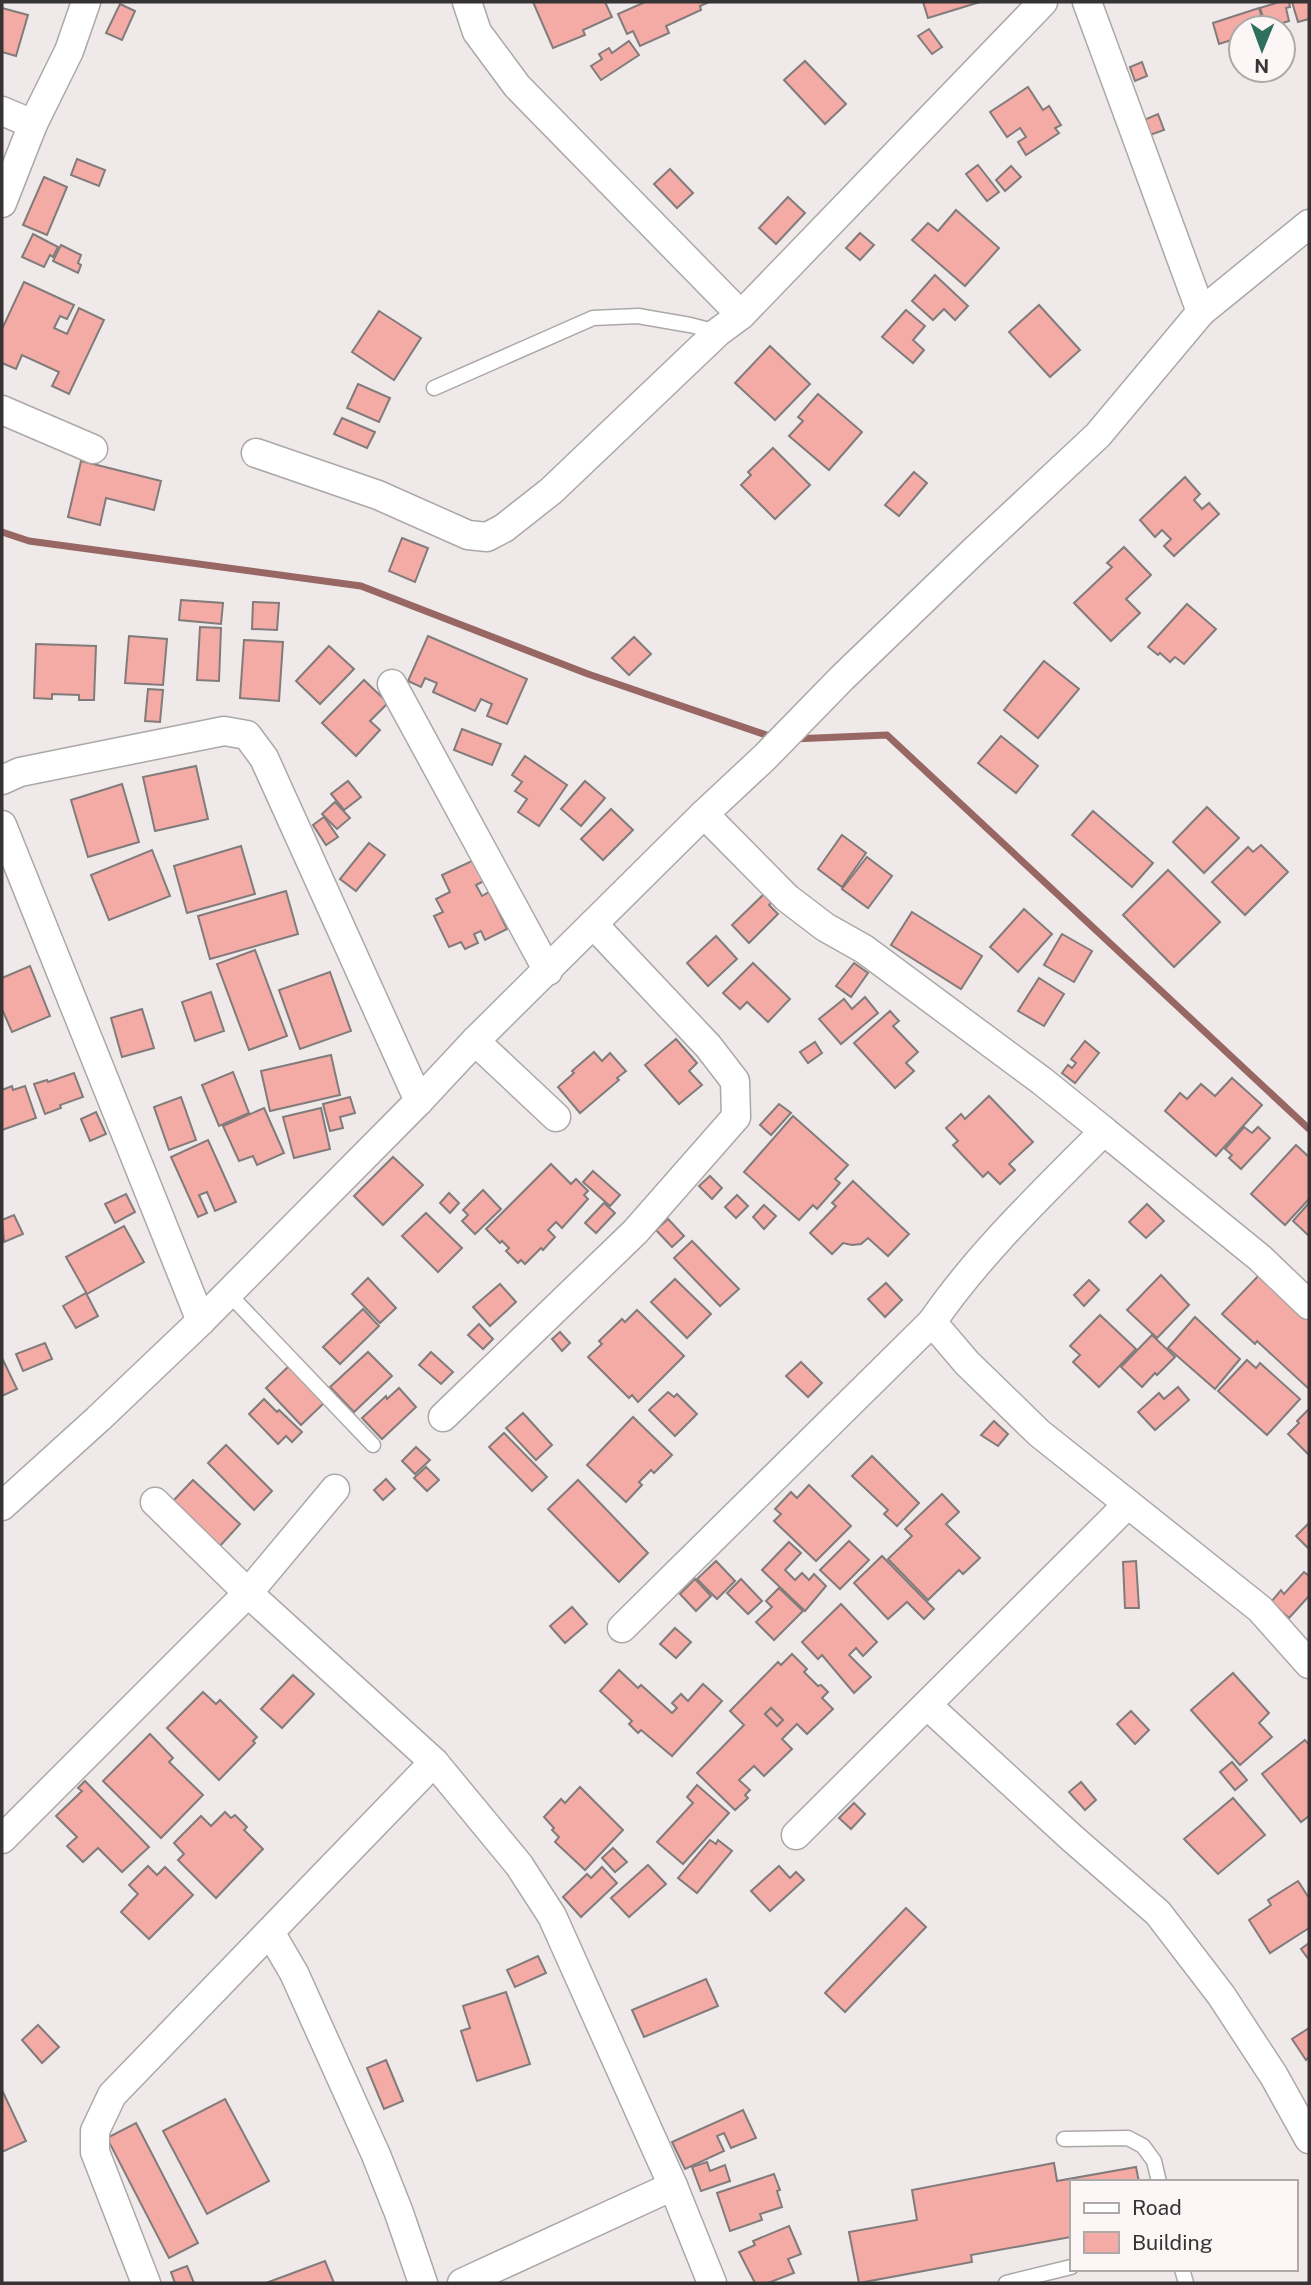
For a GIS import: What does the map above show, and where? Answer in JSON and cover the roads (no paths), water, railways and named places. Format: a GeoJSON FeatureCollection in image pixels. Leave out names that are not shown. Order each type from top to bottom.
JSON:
{"type":"FeatureCollection","features":[{"type":"Feature","properties":{"kind":"street"},"geometry":{"type":"LineString","coordinates":[[2,203],[33,124],[69,51],[86,2]]}},
{"type":"Feature","properties":{"kind":"street"},"geometry":{"type":"LineString","coordinates":[[467,2],[477,32],[517,86],[741,315]]}},
{"type":"Feature","properties":{"kind":"street"},"geometry":{"type":"LineString","coordinates":[[256,453],[378,495],[468,535],[487,537],[504,528],[551,491],[718,332],[741,315],[1042,2]]}},
{"type":"Feature","properties":{"kind":"street"},"geometry":{"type":"LineString","coordinates":[[1087,2],[1200,312]]}},
{"type":"Feature","properties":{"kind":"street"},"geometry":{"type":"LineString","coordinates":[[2,111],[33,124]]}},
{"type":"Feature","properties":{"kind":"street"},"geometry":{"type":"LineString","coordinates":[[2,1506],[201,1321],[475,1041],[704,814],[975,550],[1098,435],[1200,312],[1309,224]]}},
{"type":"Feature","properties":{"kind":"street"},"geometry":{"type":"LineString","coordinates":[[2,410],[93,449]]}},
{"type":"Feature","properties":{"kind":"street"},"geometry":{"type":"LineString","coordinates":[[392,684],[548,971]]}},
{"type":"Feature","properties":{"kind":"street"},"geometry":{"type":"LineString","coordinates":[[2,780],[20,772],[224,731],[247,735],[264,758],[419,1101]]}},
{"type":"Feature","properties":{"kind":"street"},"geometry":{"type":"LineString","coordinates":[[704,814],[787,898],[825,927],[875,958],[1042,1081],[1260,1258],[1309,1305]]}},
{"type":"Feature","properties":{"kind":"street"},"geometry":{"type":"LineString","coordinates":[[2,825],[201,1321]]}},
{"type":"Feature","properties":{"kind":"street"},"geometry":{"type":"LineString","coordinates":[[443,1417],[635,1232],[736,1117],[735,1081],[708,1046],[593,925]]}},
{"type":"Feature","properties":{"kind":"street"},"geometry":{"type":"LineString","coordinates":[[475,1041],[556,1117]]}},
{"type":"Feature","properties":{"kind":"street"},"geometry":{"type":"LineString","coordinates":[[622,1628],[932,1322],[956,1287],[1002,1234],[1104,1131]]}},
{"type":"Feature","properties":{"kind":"street"},"geometry":{"type":"LineString","coordinates":[[932,1322],[967,1363],[1039,1433],[1260,1609],[1309,1664]]}},
{"type":"Feature","properties":{"kind":"street"},"geometry":{"type":"LineString","coordinates":[[2,1839],[248,1593],[335,1489]]}},
{"type":"Feature","properties":{"kind":"street"},"geometry":{"type":"LineString","coordinates":[[155,1502],[248,1593],[434,1762],[519,1865],[552,1916],[673,2186],[712,2283]]}},
{"type":"Feature","properties":{"kind":"street"},"geometry":{"type":"LineString","coordinates":[[796,1835],[1128,1504]]}},
{"type":"Feature","properties":{"kind":"street"},"geometry":{"type":"LineString","coordinates":[[927,1705],[1158,1913],[1221,1995],[1274,2076],[1309,2139]]}},
{"type":"Feature","properties":{"kind":"street"},"geometry":{"type":"LineString","coordinates":[[146,2283],[95,2151],[95,2131],[112,2095],[434,1762]]}},
{"type":"Feature","properties":{"kind":"street"},"geometry":{"type":"LineString","coordinates":[[270,1932],[294,1973],[376,2155],[422,2283]]}},
{"type":"Feature","properties":{"kind":"street"},"geometry":{"type":"LineString","coordinates":[[462,2283],[673,2186]]}},
{"type":"Feature","properties":{"kind":"lane"},"geometry":{"type":"LineString","coordinates":[[434,388],[593,318],[638,316],[718,332]]}},
{"type":"Feature","properties":{"kind":"lane"},"geometry":{"type":"LineString","coordinates":[[228,1293],[373,1445]]}},
{"type":"Feature","properties":{"kind":"lane"},"geometry":{"type":"LineString","coordinates":[[1064,2139],[1128,2138],[1143,2146],[1154,2161],[1159,2180]]}},
{"type":"Feature","properties":{"kind":"lane"},"geometry":{"type":"LineString","coordinates":[[1006,2283],[1070,2267]]}},
{"type":"Feature","properties":{"kind":"waterway"},"geometry":{"type":"LineString","coordinates":[[2,532],[29,541],[361,586],[588,674],[775,738]]}},
{"type":"Feature","properties":{"kind":"waterway"},"geometry":{"type":"LineString","coordinates":[[793,739],[887,735],[1309,1129]]}}]}
